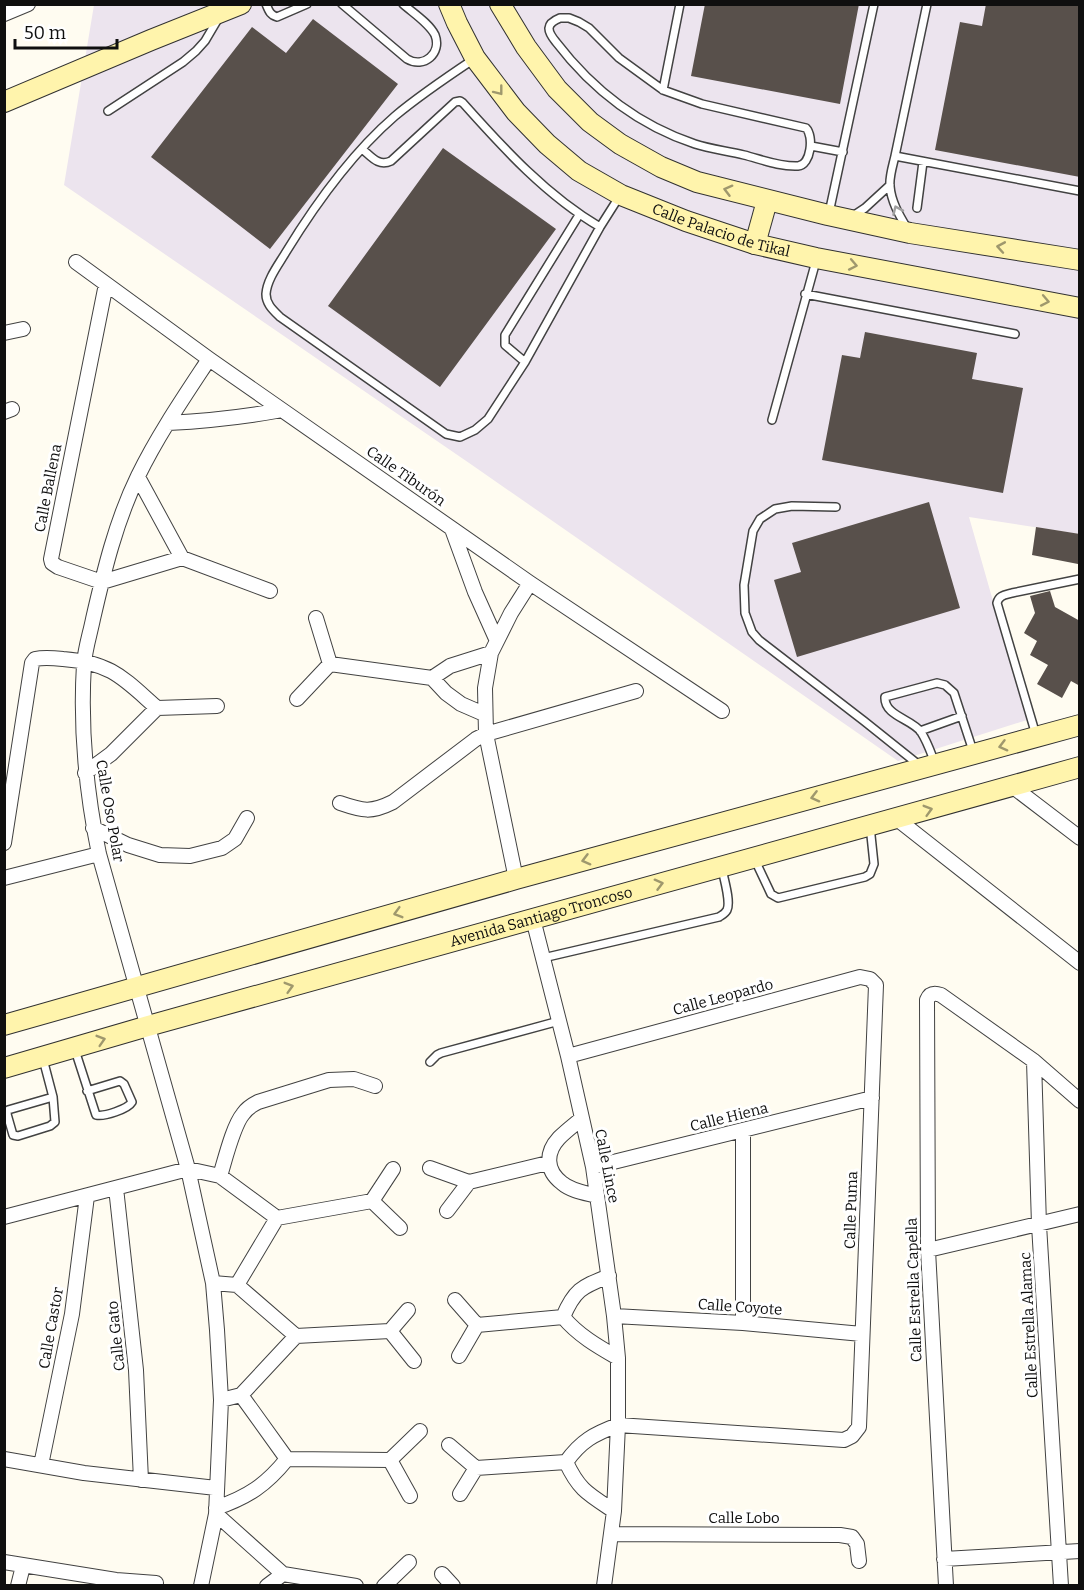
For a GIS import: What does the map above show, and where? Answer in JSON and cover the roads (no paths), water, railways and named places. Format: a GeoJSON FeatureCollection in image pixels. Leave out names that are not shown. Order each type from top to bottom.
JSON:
{"type":"FeatureCollection","features":[{"type":"Feature","properties":{"kind":"main road"},"geometry":{"type":"LineString","coordinates":[[4,102],[150,39],[241,4]]}},
{"type":"Feature","properties":{"kind":"main road","name":"Calle Palacio de Tikal"},"geometry":{"type":"LineString","coordinates":[[449,4],[475,58],[516,112],[547,144],[579,171],[621,195],[686,221],[755,244],[816,258],[1080,308]]}},
{"type":"Feature","properties":{"kind":"main road"},"geometry":{"type":"LineString","coordinates":[[500,4],[526,47],[557,89],[590,122],[620,144],[661,167],[697,182],[767,201],[909,233],[1080,260]]}},
{"type":"Feature","properties":{"kind":"main road"},"geometry":{"type":"LineString","coordinates":[[755,244],[767,201]]}},
{"type":"Feature","properties":{"kind":"main road"},"geometry":{"type":"LineString","coordinates":[[4,1025],[516,879],[1080,725]]}},
{"type":"Feature","properties":{"kind":"main road","name":"Avenida Santiago Troncoso"},"geometry":{"type":"LineString","coordinates":[[4,1068],[533,918],[1080,767]]}},
{"type":"Feature","properties":{"kind":"street"},"geometry":{"type":"LineString","coordinates":[[4,14],[28,4]]}},
{"type":"Feature","properties":{"kind":"street","name":"Calle Tiburón"},"geometry":{"type":"LineString","coordinates":[[76,262],[209,359],[530,583],[723,711]]}},
{"type":"Feature","properties":{"kind":"street","name":"Calle Ballena"},"geometry":{"type":"LineString","coordinates":[[102,582],[54,565],[51,559],[106,284]]}},
{"type":"Feature","properties":{"kind":"street"},"geometry":{"type":"LineString","coordinates":[[4,333],[23,329]]}},
{"type":"Feature","properties":{"kind":"street","name":"Calle Oso Polar"},"geometry":{"type":"LineString","coordinates":[[201,1586],[216,1511],[221,1400],[213,1283],[188,1169],[99,854],[85,773],[83,740],[84,661],[114,539],[138,477],[168,423],[209,359]]}},
{"type":"Feature","properties":{"kind":"street"},"geometry":{"type":"LineString","coordinates":[[168,423],[208,421],[282,410]]}},
{"type":"Feature","properties":{"kind":"street"},"geometry":{"type":"LineString","coordinates":[[138,477],[182,558]]}},
{"type":"Feature","properties":{"kind":"street"},"geometry":{"type":"LineString","coordinates":[[452,528],[494,647]]}},
{"type":"Feature","properties":{"kind":"street"},"geometry":{"type":"LineString","coordinates":[[102,582],[182,558],[270,591]]}},
{"type":"Feature","properties":{"kind":"street"},"geometry":{"type":"LineString","coordinates":[[516,879],[486,734],[485,688],[494,647],[511,613],[530,583]]}},
{"type":"Feature","properties":{"kind":"street"},"geometry":{"type":"LineString","coordinates":[[316,618],[330,664]]}},
{"type":"Feature","properties":{"kind":"street"},"geometry":{"type":"LineString","coordinates":[[432,678],[450,666],[494,647]]}},
{"type":"Feature","properties":{"kind":"street"},"geometry":{"type":"LineString","coordinates":[[4,843],[32,663],[35,659],[46,657],[84,661],[108,668],[157,708]]}},
{"type":"Feature","properties":{"kind":"street"},"geometry":{"type":"LineString","coordinates":[[330,664],[432,678],[446,693],[461,704],[484,714]]}},
{"type":"Feature","properties":{"kind":"street"},"geometry":{"type":"LineString","coordinates":[[297,699],[330,664]]}},
{"type":"Feature","properties":{"kind":"street"},"geometry":{"type":"LineString","coordinates":[[340,803],[358,810],[377,810],[393,802],[476,739],[486,734],[636,691]]}},
{"type":"Feature","properties":{"kind":"street"},"geometry":{"type":"LineString","coordinates":[[85,773],[111,754],[157,708],[217,706]]}},
{"type":"Feature","properties":{"kind":"street"},"geometry":{"type":"LineString","coordinates":[[1012,786],[1080,838]]}},
{"type":"Feature","properties":{"kind":"street"},"geometry":{"type":"LineString","coordinates":[[93,828],[128,845],[160,855],[190,856],[222,848],[235,839],[248,818]]}},
{"type":"Feature","properties":{"kind":"street"},"geometry":{"type":"LineString","coordinates":[[897,819],[1080,963]]}},
{"type":"Feature","properties":{"kind":"street"},"geometry":{"type":"LineString","coordinates":[[4,879],[99,854]]}},
{"type":"Feature","properties":{"kind":"street","name":"Calle Lince"},"geometry":{"type":"LineString","coordinates":[[533,918],[593,1167],[614,1316],[618,1358],[618,1425],[614,1511],[604,1585]]}},
{"type":"Feature","properties":{"kind":"street","name":"Calle Leopardo"},"geometry":{"type":"LineString","coordinates":[[568,1056],[860,977],[870,979],[876,985],[876,994]]}},
{"type":"Feature","properties":{"kind":"street","name":"Calle Puma"},"geometry":{"type":"LineString","coordinates":[[618,1425],[844,1440],[852,1436],[859,1427],[876,994]]}},
{"type":"Feature","properties":{"kind":"street","name":"Calle Estrella Capella"},"geometry":{"type":"LineString","coordinates":[[946,1586],[928,1250],[927,1000],[932,994],[942,995],[1034,1061]]}},
{"type":"Feature","properties":{"kind":"street"},"geometry":{"type":"LineString","coordinates":[[1034,1061],[1080,1101]]}},
{"type":"Feature","properties":{"kind":"street","name":"Calle Estrella Alamac"},"geometry":{"type":"LineString","coordinates":[[1034,1061],[1039,1225],[1061,1586]]}},
{"type":"Feature","properties":{"kind":"street"},"geometry":{"type":"LineString","coordinates":[[220,1176],[237,1124],[242,1115],[258,1102],[329,1080],[354,1079],[375,1086]]}},
{"type":"Feature","properties":{"kind":"street","name":"Calle Hiena"},"geometry":{"type":"LineString","coordinates":[[593,1167],[872,1098]]}},
{"type":"Feature","properties":{"kind":"street"},"geometry":{"type":"LineString","coordinates":[[581,1119],[560,1136],[552,1148],[548,1163],[553,1174],[562,1183],[574,1190],[597,1196]]}},
{"type":"Feature","properties":{"kind":"street"},"geometry":{"type":"LineString","coordinates":[[742,1130],[743,1323]]}},
{"type":"Feature","properties":{"kind":"street"},"geometry":{"type":"LineString","coordinates":[[430,1168],[469,1182],[548,1163]]}},
{"type":"Feature","properties":{"kind":"street"},"geometry":{"type":"LineString","coordinates":[[4,1217],[188,1169],[220,1176],[277,1218],[372,1202],[393,1169]]}},
{"type":"Feature","properties":{"kind":"street"},"geometry":{"type":"LineString","coordinates":[[447,1211],[469,1182]]}},
{"type":"Feature","properties":{"kind":"street","name":"Calle Gato"},"geometry":{"type":"LineString","coordinates":[[116,1188],[136,1370],[141,1480]]}},
{"type":"Feature","properties":{"kind":"street","name":"Calle Castor"},"geometry":{"type":"LineString","coordinates":[[41,1465],[72,1314],[87,1196]]}},
{"type":"Feature","properties":{"kind":"street"},"geometry":{"type":"LineString","coordinates":[[372,1202],[400,1228]]}},
{"type":"Feature","properties":{"kind":"street"},"geometry":{"type":"LineString","coordinates":[[928,1250],[1080,1214]]}},
{"type":"Feature","properties":{"kind":"street"},"geometry":{"type":"LineString","coordinates":[[237,1285],[277,1218]]}},
{"type":"Feature","properties":{"kind":"street"},"geometry":{"type":"LineString","coordinates":[[563,1317],[570,1300],[583,1286],[609,1276]]}},
{"type":"Feature","properties":{"kind":"street"},"geometry":{"type":"LineString","coordinates":[[213,1283],[237,1285],[296,1336],[390,1331],[408,1310]]}},
{"type":"Feature","properties":{"kind":"street"},"geometry":{"type":"LineString","coordinates":[[455,1300],[477,1325]]}},
{"type":"Feature","properties":{"kind":"street","name":"Calle Coyote"},"geometry":{"type":"LineString","coordinates":[[614,1316],[743,1323],[862,1334]]}},
{"type":"Feature","properties":{"kind":"street"},"geometry":{"type":"LineString","coordinates":[[477,1325],[563,1317]]}},
{"type":"Feature","properties":{"kind":"street"},"geometry":{"type":"LineString","coordinates":[[563,1317],[582,1337],[618,1358]]}},
{"type":"Feature","properties":{"kind":"street"},"geometry":{"type":"LineString","coordinates":[[459,1356],[477,1325]]}},
{"type":"Feature","properties":{"kind":"street"},"geometry":{"type":"LineString","coordinates":[[390,1331],[414,1361]]}},
{"type":"Feature","properties":{"kind":"street"},"geometry":{"type":"LineString","coordinates":[[221,1400],[241,1395],[296,1336]]}},
{"type":"Feature","properties":{"kind":"street"},"geometry":{"type":"LineString","coordinates":[[241,1395],[287,1459]]}},
{"type":"Feature","properties":{"kind":"street"},"geometry":{"type":"LineString","coordinates":[[566,1462],[576,1448],[592,1435],[618,1425]]}},
{"type":"Feature","properties":{"kind":"street"},"geometry":{"type":"LineString","coordinates":[[287,1459],[390,1460],[420,1431]]}},
{"type":"Feature","properties":{"kind":"street"},"geometry":{"type":"LineString","coordinates":[[449,1444],[476,1468],[566,1462]]}},
{"type":"Feature","properties":{"kind":"street"},"geometry":{"type":"LineString","coordinates":[[4,1459],[84,1473],[216,1488]]}},
{"type":"Feature","properties":{"kind":"street"},"geometry":{"type":"LineString","coordinates":[[287,1459],[273,1477],[247,1496],[216,1511],[283,1574],[356,1586]]}},
{"type":"Feature","properties":{"kind":"street"},"geometry":{"type":"LineString","coordinates":[[390,1460],[410,1496]]}},
{"type":"Feature","properties":{"kind":"street"},"geometry":{"type":"LineString","coordinates":[[566,1462],[574,1479],[585,1492],[614,1511]]}},
{"type":"Feature","properties":{"kind":"street"},"geometry":{"type":"LineString","coordinates":[[460,1494],[476,1468]]}},
{"type":"Feature","properties":{"kind":"street","name":"Calle Lobo"},"geometry":{"type":"LineString","coordinates":[[611,1534],[840,1535],[852,1537],[857,1544],[859,1561]]}},
{"type":"Feature","properties":{"kind":"street"},"geometry":{"type":"LineString","coordinates":[[944,1559],[1080,1551]]}},
{"type":"Feature","properties":{"kind":"street"},"geometry":{"type":"LineString","coordinates":[[384,1586],[409,1562]]}},
{"type":"Feature","properties":{"kind":"street"},"geometry":{"type":"LineString","coordinates":[[4,1563],[116,1583],[156,1583]]}},
{"type":"Feature","properties":{"kind":"street"},"geometry":{"type":"LineString","coordinates":[[18,1586],[23,1566]]}},
{"type":"Feature","properties":{"kind":"street"},"geometry":{"type":"LineString","coordinates":[[267,1586],[283,1574]]}},
{"type":"Feature","properties":{"kind":"street"},"geometry":{"type":"LineString","coordinates":[[442,1574],[453,1586]]}},
{"type":"Feature","properties":{"kind":"lane"},"geometry":{"type":"LineString","coordinates":[[266,4],[270,13],[277,17],[307,4]]}},
{"type":"Feature","properties":{"kind":"lane"},"geometry":{"type":"LineString","coordinates":[[342,4],[407,59],[414,63],[423,62],[431,57],[437,46],[435,37],[431,29],[403,4]]}},
{"type":"Feature","properties":{"kind":"lane"},"geometry":{"type":"LineString","coordinates":[[663,90],[680,4]]}},
{"type":"Feature","properties":{"kind":"lane"},"geometry":{"type":"LineString","coordinates":[[828,215],[874,4]]}},
{"type":"Feature","properties":{"kind":"lane"},"geometry":{"type":"LineString","coordinates":[[909,233],[898,214],[890,185],[894,156],[927,4]]}},
{"type":"Feature","properties":{"kind":"lane"},"geometry":{"type":"LineString","coordinates":[[108,111],[183,62],[205,40],[222,12]]}},
{"type":"Feature","properties":{"kind":"lane"},"geometry":{"type":"LineString","coordinates":[[560,18],[569,18],[579,22],[589,28],[619,58],[663,90],[702,104],[806,128],[811,136],[811,146],[806,161],[803,165],[798,166],[783,164],[696,144],[654,128],[620,106],[591,83],[551,36],[549,25],[560,18]]}},
{"type":"Feature","properties":{"kind":"lane"},"geometry":{"type":"LineString","coordinates":[[475,58],[440,81],[394,117],[362,148],[306,219],[270,278],[266,294],[270,306],[280,317],[446,434],[460,437],[475,430],[488,420],[525,362],[600,227],[621,195]]}},
{"type":"Feature","properties":{"kind":"lane"},"geometry":{"type":"LineString","coordinates":[[362,148],[378,162],[387,163],[454,102],[460,101],[506,150],[579,215],[600,227]]}},
{"type":"Feature","properties":{"kind":"lane"},"geometry":{"type":"LineString","coordinates":[[811,146],[843,152]]}},
{"type":"Feature","properties":{"kind":"lane"},"geometry":{"type":"LineString","coordinates":[[894,156],[1080,191]]}},
{"type":"Feature","properties":{"kind":"lane"},"geometry":{"type":"LineString","coordinates":[[917,208],[923,162]]}},
{"type":"Feature","properties":{"kind":"lane"},"geometry":{"type":"LineString","coordinates":[[848,219],[865,208],[890,185]]}},
{"type":"Feature","properties":{"kind":"lane"},"geometry":{"type":"LineString","coordinates":[[525,362],[505,345],[505,335],[579,215]]}},
{"type":"Feature","properties":{"kind":"lane"},"geometry":{"type":"LineString","coordinates":[[772,420],[816,258]]}},
{"type":"Feature","properties":{"kind":"lane"},"geometry":{"type":"LineString","coordinates":[[806,294],[1015,334]]}},
{"type":"Feature","properties":{"kind":"lane"},"geometry":{"type":"LineString","coordinates":[[836,507],[792,506],[775,509],[760,519],[753,531],[744,585],[745,613],[748,623],[759,640],[930,767]]}},
{"type":"Feature","properties":{"kind":"lane"},"geometry":{"type":"LineString","coordinates":[[1036,737],[998,600],[1001,596],[1012,593],[1080,579]]}},
{"type":"Feature","properties":{"kind":"lane"},"geometry":{"type":"LineString","coordinates":[[930,767],[920,731],[892,711],[885,703],[885,697],[938,683],[945,685],[954,693],[974,754]]}},
{"type":"Feature","properties":{"kind":"lane"},"geometry":{"type":"LineString","coordinates":[[920,731],[962,716]]}},
{"type":"Feature","properties":{"kind":"lane"},"geometry":{"type":"LineString","coordinates":[[754,858],[771,894],[778,898],[865,877],[870,874],[874,864],[870,826]]}},
{"type":"Feature","properties":{"kind":"lane"},"geometry":{"type":"LineString","coordinates":[[543,958],[719,917],[728,908],[722,867]]}},
{"type":"Feature","properties":{"kind":"lane"},"geometry":{"type":"LineString","coordinates":[[430,1062],[441,1053],[559,1021]]}},
{"type":"Feature","properties":{"kind":"lane"},"geometry":{"type":"LineString","coordinates":[[74,1048],[87,1091],[94,1113],[97,1117],[129,1106],[132,1102],[124,1084],[120,1082],[87,1091]]}},
{"type":"Feature","properties":{"kind":"lane"},"geometry":{"type":"LineString","coordinates":[[42,1057],[52,1097],[56,1118],[54,1124],[18,1136],[14,1135],[7,1114],[8,1110],[52,1097]]}}]}
